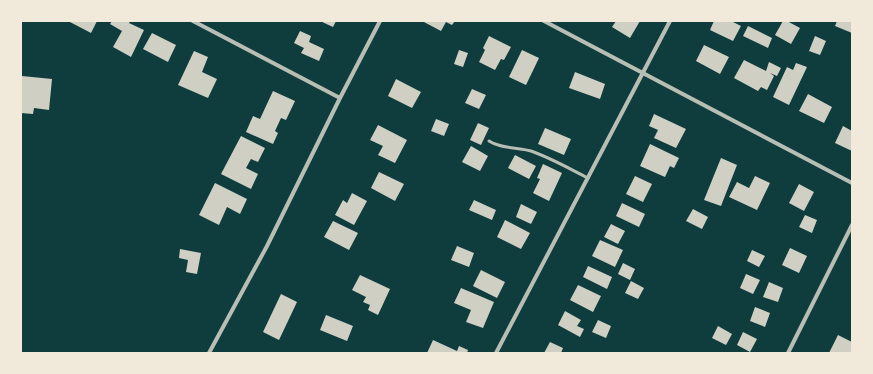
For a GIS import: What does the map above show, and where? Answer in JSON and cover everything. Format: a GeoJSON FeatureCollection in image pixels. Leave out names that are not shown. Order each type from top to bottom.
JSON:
{"type":"FeatureCollection","features":[{"type":"Feature","properties":{"kind":"street"},"geometry":{"type":"LineString","coordinates":[[193,21],[340,98]]}},
{"type":"Feature","properties":{"kind":"street"},"geometry":{"type":"LineString","coordinates":[[209,353],[267,246],[380,21]]}},
{"type":"Feature","properties":{"kind":"street"},"geometry":{"type":"LineString","coordinates":[[544,21],[852,183]]}},
{"type":"Feature","properties":{"kind":"street"},"geometry":{"type":"LineString","coordinates":[[496,353],[670,21]]}},
{"type":"Feature","properties":{"kind":"street"},"geometry":{"type":"LineString","coordinates":[[788,353],[852,225]]}},
{"type":"Feature","properties":{"kind":"lane"},"geometry":{"type":"LineString","coordinates":[[489,141],[493,144],[531,151],[588,178]]}},
{"type":"Feature","properties":{"kind":"building"},"geometry":{"type":"Polygon","coordinates":[[[68,21],[97,21],[91,33],[68,21]]]}},
{"type":"Feature","properties":{"kind":"building"},"geometry":{"type":"Polygon","coordinates":[[[112,21],[130,21],[129,23],[144,30],[131,57],[113,47],[122,31],[110,24],[112,21]]]}},
{"type":"Feature","properties":{"kind":"building"},"geometry":{"type":"Polygon","coordinates":[[[320,21],[336,21],[333,27],[320,21]]]}},
{"type":"Feature","properties":{"kind":"building"},"geometry":{"type":"Polygon","coordinates":[[[422,21],[455,21],[452,25],[446,22],[441,31],[422,21]]]}},
{"type":"Feature","properties":{"kind":"building"},"geometry":{"type":"Polygon","coordinates":[[[616,21],[640,21],[630,38],[612,27],[616,21]]]}},
{"type":"Feature","properties":{"kind":"building"},"geometry":{"type":"Polygon","coordinates":[[[714,21],[731,21],[741,26],[733,41],[710,30],[714,21]]]}},
{"type":"Feature","properties":{"kind":"building"},"geometry":{"type":"Polygon","coordinates":[[[783,21],[787,21],[800,28],[791,44],[775,35],[783,21]]]}},
{"type":"Feature","properties":{"kind":"building"},"geometry":{"type":"Polygon","coordinates":[[[837,21],[852,21],[852,33],[835,26],[837,21]]]}},
{"type":"Feature","properties":{"kind":"building"},"geometry":{"type":"Polygon","coordinates":[[[748,26],[772,38],[768,48],[743,36],[748,26]]]}},
{"type":"Feature","properties":{"kind":"building"},"geometry":{"type":"Polygon","coordinates":[[[300,31],[311,36],[309,42],[324,49],[319,61],[301,53],[304,48],[294,43],[300,31]]]}},
{"type":"Feature","properties":{"kind":"building"},"geometry":{"type":"Polygon","coordinates":[[[152,33],[176,45],[168,62],[143,49],[152,33]]]}},
{"type":"Feature","properties":{"kind":"building"},"geometry":{"type":"Polygon","coordinates":[[[489,36],[511,47],[504,60],[501,59],[495,70],[479,62],[485,50],[483,48],[489,36]]]}},
{"type":"Feature","properties":{"kind":"building"},"geometry":{"type":"Polygon","coordinates":[[[815,36],[826,41],[820,55],[809,51],[815,36]]]}},
{"type":"Feature","properties":{"kind":"building"},"geometry":{"type":"Polygon","coordinates":[[[704,45],[729,57],[720,74],[696,61],[704,45]]]}},
{"type":"Feature","properties":{"kind":"building"},"geometry":{"type":"Polygon","coordinates":[[[459,50],[468,53],[463,67],[454,64],[459,50]]]}},
{"type":"Feature","properties":{"kind":"building"},"geometry":{"type":"Polygon","coordinates":[[[522,50],[539,58],[526,85],[509,77],[522,50]]]}},
{"type":"Feature","properties":{"kind":"building"},"geometry":{"type":"Polygon","coordinates":[[[194,51],[208,57],[202,72],[217,79],[208,98],[178,85],[194,51]]]}},
{"type":"Feature","properties":{"kind":"building"},"geometry":{"type":"Polygon","coordinates":[[[744,60],[766,71],[769,62],[781,68],[777,76],[770,73],[774,76],[767,90],[761,87],[758,91],[734,78],[744,60]]]}},
{"type":"Feature","properties":{"kind":"building"},"geometry":{"type":"Polygon","coordinates":[[[796,63],[807,67],[789,105],[773,97],[787,67],[793,70],[796,63]]]}},
{"type":"Feature","properties":{"kind":"building"},"geometry":{"type":"Polygon","coordinates":[[[575,72],[605,84],[600,99],[569,88],[575,72]]]}},
{"type":"Feature","properties":{"kind":"building"},"geometry":{"type":"Polygon","coordinates":[[[22,76],[52,79],[49,110],[34,108],[33,114],[21,113],[22,76]]]}},
{"type":"Feature","properties":{"kind":"building"},"geometry":{"type":"Polygon","coordinates":[[[396,79],[421,92],[412,108],[388,96],[396,79]]]}},
{"type":"Feature","properties":{"kind":"building"},"geometry":{"type":"Polygon","coordinates":[[[472,89],[486,95],[479,109],[465,103],[472,89]]]}},
{"type":"Feature","properties":{"kind":"building"},"geometry":{"type":"Polygon","coordinates":[[[273,91],[295,101],[286,120],[281,118],[275,131],[278,133],[273,144],[246,132],[253,116],[260,119],[273,91]]]}},
{"type":"Feature","properties":{"kind":"building"},"geometry":{"type":"Polygon","coordinates":[[[808,94],[832,107],[824,123],[799,111],[808,94]]]}},
{"type":"Feature","properties":{"kind":"building"},"geometry":{"type":"Polygon","coordinates":[[[654,114],[686,129],[676,148],[654,138],[658,130],[649,126],[654,114]]]}},
{"type":"Feature","properties":{"kind":"building"},"geometry":{"type":"Polygon","coordinates":[[[436,119],[449,124],[444,136],[431,131],[436,119]]]}},
{"type":"Feature","properties":{"kind":"building"},"geometry":{"type":"Polygon","coordinates":[[[478,123],[489,128],[481,145],[470,140],[478,123]]]}},
{"type":"Feature","properties":{"kind":"building"},"geometry":{"type":"Polygon","coordinates":[[[378,125],[407,140],[395,163],[378,155],[383,146],[370,140],[378,125]]]}},
{"type":"Feature","properties":{"kind":"building"},"geometry":{"type":"Polygon","coordinates":[[[843,126],[852,131],[852,151],[835,143],[843,126]]]}},
{"type":"Feature","properties":{"kind":"building"},"geometry":{"type":"Polygon","coordinates":[[[545,128],[571,139],[564,155],[538,144],[545,128]]]}},
{"type":"Feature","properties":{"kind":"building"},"geometry":{"type":"Polygon","coordinates":[[[241,136],[265,148],[258,162],[251,159],[246,168],[258,174],[251,189],[221,174],[241,136]]]}},
{"type":"Feature","properties":{"kind":"building"},"geometry":{"type":"Polygon","coordinates":[[[650,144],[679,158],[674,168],[670,166],[665,177],[640,166],[650,144]]]}},
{"type":"Feature","properties":{"kind":"building"},"geometry":{"type":"Polygon","coordinates":[[[471,146],[488,156],[480,171],[462,162],[471,146]]]}},
{"type":"Feature","properties":{"kind":"building"},"geometry":{"type":"Polygon","coordinates":[[[515,155],[536,166],[529,179],[508,168],[515,155]]]}},
{"type":"Feature","properties":{"kind":"building"},"geometry":{"type":"Polygon","coordinates":[[[721,158],[737,165],[721,206],[704,200],[721,158]]]}},
{"type":"Feature","properties":{"kind":"building"},"geometry":{"type":"Polygon","coordinates":[[[543,164],[562,173],[549,201],[533,193],[540,179],[537,178],[543,164]]]}},
{"type":"Feature","properties":{"kind":"building"},"geometry":{"type":"Polygon","coordinates":[[[379,172],[404,184],[395,201],[371,188],[379,172]]]}},
{"type":"Feature","properties":{"kind":"building"},"geometry":{"type":"Polygon","coordinates":[[[635,176],[652,184],[643,202],[626,194],[635,176]]]}},
{"type":"Feature","properties":{"kind":"building"},"geometry":{"type":"Polygon","coordinates":[[[755,176],[770,183],[757,210],[729,197],[737,182],[749,188],[755,176]]]}},
{"type":"Feature","properties":{"kind":"building"},"geometry":{"type":"Polygon","coordinates":[[[215,183],[247,199],[240,214],[227,207],[219,225],[199,215],[215,183]]]}},
{"type":"Feature","properties":{"kind":"building"},"geometry":{"type":"Polygon","coordinates":[[[799,184],[814,192],[804,211],[789,203],[799,184]]]}},
{"type":"Feature","properties":{"kind":"building"},"geometry":{"type":"Polygon","coordinates":[[[352,193],[367,201],[354,225],[335,215],[343,200],[347,203],[352,193]]]}},
{"type":"Feature","properties":{"kind":"building"},"geometry":{"type":"Polygon","coordinates":[[[474,200],[496,210],[492,220],[469,210],[474,200]]]}},
{"type":"Feature","properties":{"kind":"building"},"geometry":{"type":"Polygon","coordinates":[[[622,203],[645,214],[639,227],[616,216],[622,203]]]}},
{"type":"Feature","properties":{"kind":"building"},"geometry":{"type":"Polygon","coordinates":[[[521,204],[537,212],[531,224],[516,217],[521,204]]]}},
{"type":"Feature","properties":{"kind":"building"},"geometry":{"type":"Polygon","coordinates":[[[693,209],[708,217],[702,229],[686,221],[693,209]]]}},
{"type":"Feature","properties":{"kind":"building"},"geometry":{"type":"Polygon","coordinates":[[[805,215],[817,220],[812,233],[799,227],[805,215]]]}},
{"type":"Feature","properties":{"kind":"building"},"geometry":{"type":"Polygon","coordinates":[[[505,220],[530,233],[521,249],[497,237],[505,220]]]}},
{"type":"Feature","properties":{"kind":"building"},"geometry":{"type":"Polygon","coordinates":[[[333,221],[358,233],[349,250],[324,237],[333,221]]]}},
{"type":"Feature","properties":{"kind":"building"},"geometry":{"type":"Polygon","coordinates":[[[611,224],[625,231],[618,244],[604,237],[611,224]]]}},
{"type":"Feature","properties":{"kind":"building"},"geometry":{"type":"Polygon","coordinates":[[[600,240],[623,250],[615,267],[592,256],[600,240]]]}},
{"type":"Feature","properties":{"kind":"building"},"geometry":{"type":"Polygon","coordinates":[[[457,246],[474,253],[469,267],[451,260],[457,246]]]}},
{"type":"Feature","properties":{"kind":"building"},"geometry":{"type":"Polygon","coordinates":[[[790,248],[807,256],[799,273],[782,265],[790,248]]]}},
{"type":"Feature","properties":{"kind":"building"},"geometry":{"type":"Polygon","coordinates":[[[180,249],[201,253],[197,274],[186,272],[188,260],[179,258],[180,249]]]}},
{"type":"Feature","properties":{"kind":"building"},"geometry":{"type":"Polygon","coordinates":[[[752,250],[765,256],[759,267],[747,261],[752,250]]]}},
{"type":"Feature","properties":{"kind":"building"},"geometry":{"type":"Polygon","coordinates":[[[623,263],[635,269],[630,280],[618,274],[623,263]]]}},
{"type":"Feature","properties":{"kind":"building"},"geometry":{"type":"Polygon","coordinates":[[[588,266],[612,277],[607,289],[583,277],[588,266]]]}},
{"type":"Feature","properties":{"kind":"building"},"geometry":{"type":"Polygon","coordinates":[[[481,270],[505,282],[497,298],[473,286],[481,270]]]}},
{"type":"Feature","properties":{"kind":"building"},"geometry":{"type":"Polygon","coordinates":[[[746,274],[760,280],[753,294],[740,288],[746,274]]]}},
{"type":"Feature","properties":{"kind":"building"},"geometry":{"type":"Polygon","coordinates":[[[360,275],[390,289],[378,315],[368,310],[370,305],[363,302],[366,297],[352,290],[360,275]]]}},
{"type":"Feature","properties":{"kind":"building"},"geometry":{"type":"Polygon","coordinates":[[[631,281],[644,288],[638,299],[625,293],[631,281]]]}},
{"type":"Feature","properties":{"kind":"building"},"geometry":{"type":"Polygon","coordinates":[[[769,282],[783,288],[778,302],[763,297],[769,282]]]}},
{"type":"Feature","properties":{"kind":"building"},"geometry":{"type":"Polygon","coordinates":[[[578,285],[601,296],[593,312],[570,300],[578,285]]]}},
{"type":"Feature","properties":{"kind":"building"},"geometry":{"type":"Polygon","coordinates":[[[461,288],[494,302],[483,328],[466,322],[471,310],[454,303],[461,288]]]}},
{"type":"Feature","properties":{"kind":"building"},"geometry":{"type":"Polygon","coordinates":[[[281,294],[297,302],[279,340],[263,332],[281,294]]]}},
{"type":"Feature","properties":{"kind":"building"},"geometry":{"type":"Polygon","coordinates":[[[755,307],[770,313],[765,327],[750,321],[755,307]]]}},
{"type":"Feature","properties":{"kind":"building"},"geometry":{"type":"Polygon","coordinates":[[[565,311],[581,320],[577,326],[584,329],[580,337],[558,325],[565,311]]]}},
{"type":"Feature","properties":{"kind":"building"},"geometry":{"type":"Polygon","coordinates":[[[326,315],[353,326],[347,341],[320,330],[326,315]]]}},
{"type":"Feature","properties":{"kind":"building"},"geometry":{"type":"Polygon","coordinates":[[[598,320],[611,326],[606,338],[592,332],[598,320]]]}},
{"type":"Feature","properties":{"kind":"building"},"geometry":{"type":"Polygon","coordinates":[[[718,326],[732,334],[726,345],[712,338],[718,326]]]}},
{"type":"Feature","properties":{"kind":"building"},"geometry":{"type":"Polygon","coordinates":[[[743,332],[757,339],[750,352],[737,345],[743,332]]]}},
{"type":"Feature","properties":{"kind":"building"},"geometry":{"type":"Polygon","coordinates":[[[838,335],[852,342],[852,353],[829,353],[838,335]]]}},
{"type":"Feature","properties":{"kind":"building"},"geometry":{"type":"Polygon","coordinates":[[[433,340],[457,351],[459,346],[468,350],[467,353],[427,353],[433,340]]]}},
{"type":"Feature","properties":{"kind":"building"},"geometry":{"type":"Polygon","coordinates":[[[550,342],[563,348],[561,353],[544,353],[550,342]]]}}]}
